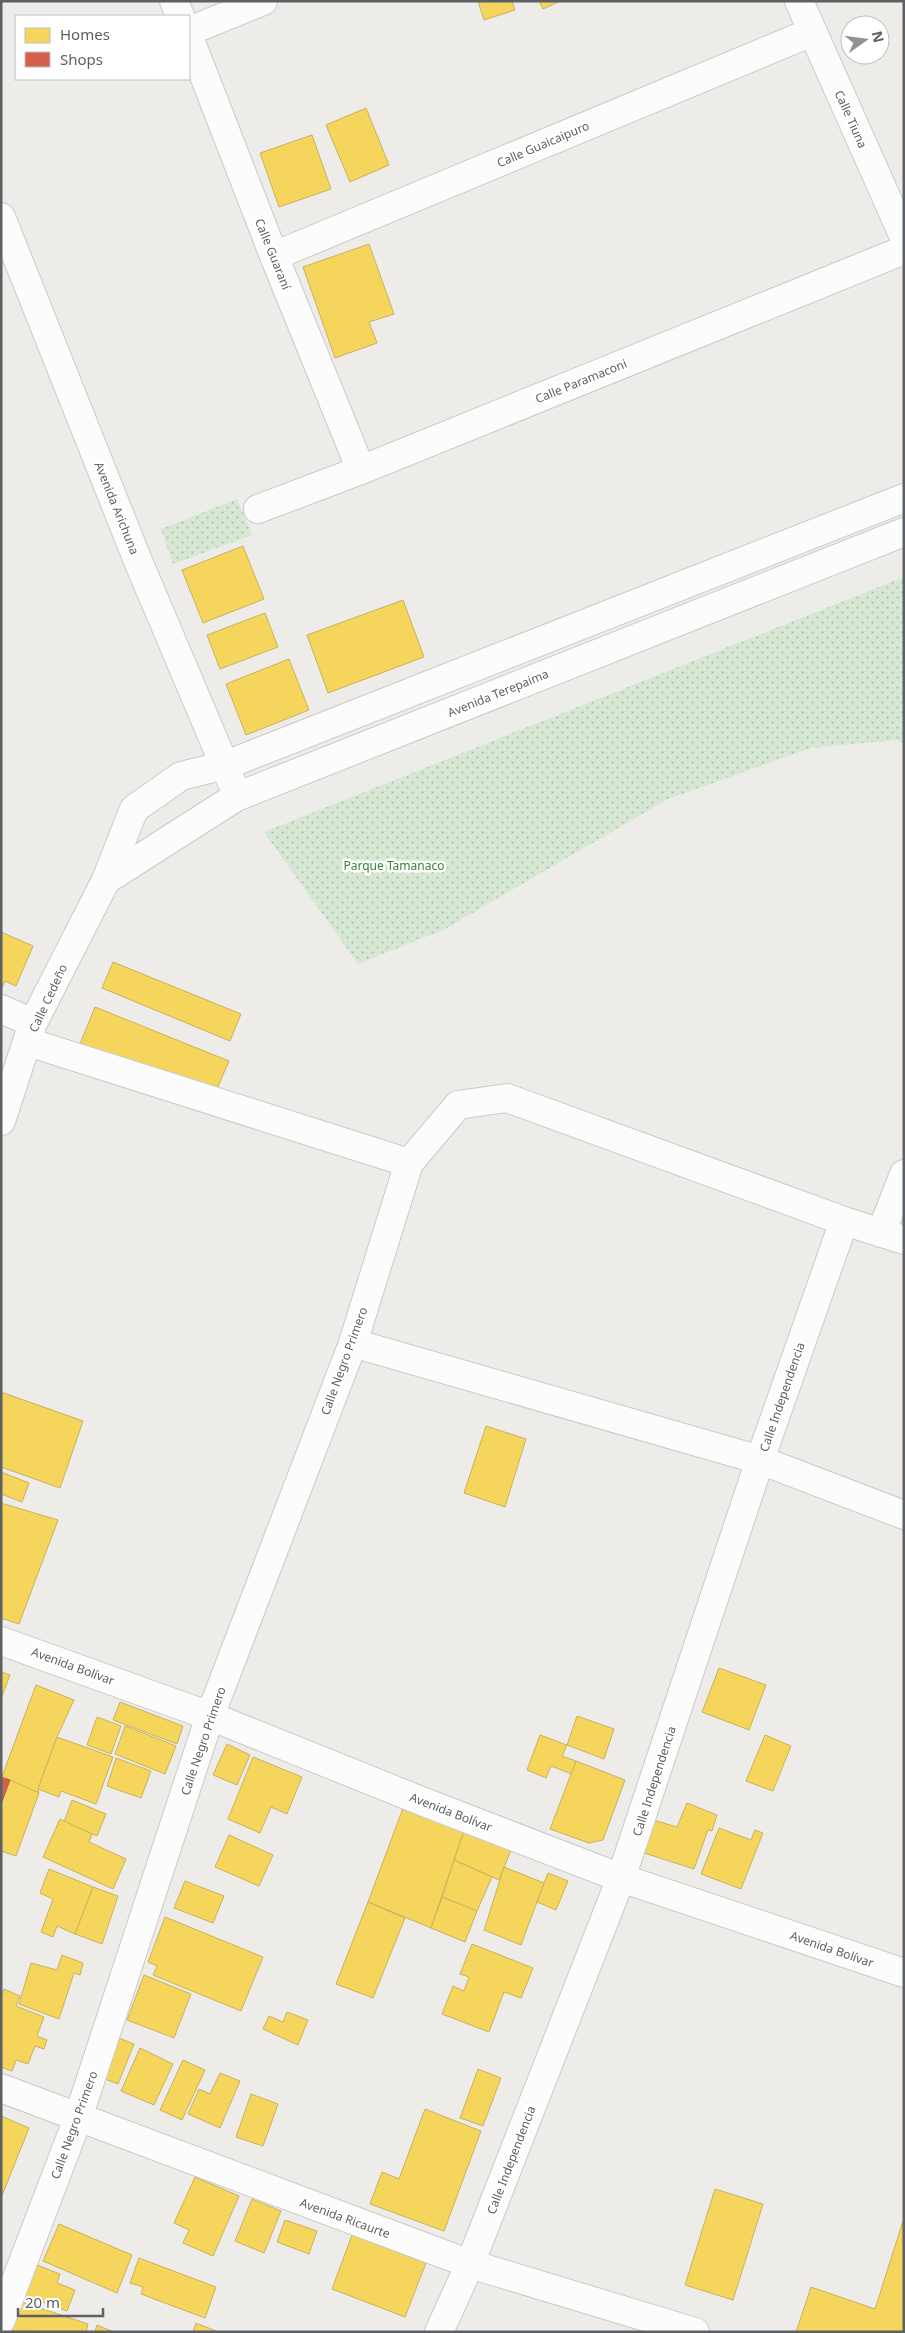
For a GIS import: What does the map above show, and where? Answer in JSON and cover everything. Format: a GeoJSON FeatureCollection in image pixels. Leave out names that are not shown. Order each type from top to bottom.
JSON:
{"type":"FeatureCollection","features":[{"type":"Feature","properties":{"kind":"street"},"geometry":{"type":"LineString","coordinates":[[174,1],[180,15]]}},
{"type":"Feature","properties":{"kind":"street"},"geometry":{"type":"LineString","coordinates":[[190,31],[263,1]]}},
{"type":"Feature","properties":{"kind":"street","name":"Calle Tiuna"},"geometry":{"type":"LineString","coordinates":[[799,1],[904,237]]}},
{"type":"Feature","properties":{"kind":"street","name":"Calle Guaicaipuro"},"geometry":{"type":"LineString","coordinates":[[274,256],[812,32]]}},
{"type":"Feature","properties":{"kind":"street","name":"Calle Guaraní"},"geometry":{"type":"LineString","coordinates":[[190,40],[274,256],[361,470]]}},
{"type":"Feature","properties":{"kind":"street","name":"Avenida Arichuna"},"geometry":{"type":"LineString","coordinates":[[1,217],[138,560],[226,765],[236,797]]}},
{"type":"Feature","properties":{"kind":"street","name":"Calle Paramaconi"},"geometry":{"type":"LineString","coordinates":[[258,509],[361,470],[904,250]]}},
{"type":"Feature","properties":{"kind":"street"},"geometry":{"type":"LineString","coordinates":[[226,765],[904,498]]}},
{"type":"Feature","properties":{"kind":"street","name":"Avenida Terepaima"},"geometry":{"type":"LineString","coordinates":[[106,880],[236,797],[904,532]]}},
{"type":"Feature","properties":{"kind":"street","name":"Calle Cedeño"},"geometry":{"type":"LineString","coordinates":[[1,1121],[31,1033],[106,880],[134,809],[181,776],[226,765]]}},
{"type":"Feature","properties":{"kind":"street"},"geometry":{"type":"LineString","coordinates":[[1,1009],[31,1033],[409,1163],[458,1105],[507,1098],[844,1221],[892,1236],[904,1174]]}},
{"type":"Feature","properties":{"kind":"street","name":"Calle Negro Primero"},"geometry":{"type":"LineString","coordinates":[[1,2320],[78,2118],[210,1716],[353,1343],[409,1163]]}},
{"type":"Feature","properties":{"kind":"street","name":"Calle Independencia"},"geometry":{"type":"LineString","coordinates":[[439,2332],[470,2264],[621,1878],[760,1460],[844,1221]]}},
{"type":"Feature","properties":{"kind":"street"},"geometry":{"type":"LineString","coordinates":[[353,1343],[760,1460],[904,1515]]}},
{"type":"Feature","properties":{"kind":"street","name":"Avenida Bolívar"},"geometry":{"type":"LineString","coordinates":[[1,1641],[210,1716],[424,1802],[621,1878],[904,1973]]}},
{"type":"Feature","properties":{"kind":"street","name":"Avenida Ricaurte"},"geometry":{"type":"LineString","coordinates":[[1,2088],[470,2264],[695,2332]]}},
{"type":"Feature","properties":{"kind":"green space"},"geometry":{"type":"Polygon","coordinates":[[[237,499],[252,535],[173,564],[161,529],[237,499]]]}},
{"type":"Feature","properties":{"kind":"green space","name":"Parque Tamanaco"},"geometry":{"type":"Polygon","coordinates":[[[904,577],[904,743],[896,740],[811,748],[668,799],[445,929],[358,964],[264,832],[904,577]]]}},
{"type":"Feature","properties":{"kind":"building: Homes"},"geometry":{"type":"Polygon","coordinates":[[[478,1],[512,1],[515,10],[484,20],[478,1]]]}},
{"type":"Feature","properties":{"kind":"building: Homes"},"geometry":{"type":"Polygon","coordinates":[[[539,1],[560,1],[543,9],[539,1]]]}},
{"type":"Feature","properties":{"kind":"building: Homes"},"geometry":{"type":"Polygon","coordinates":[[[366,108],[389,165],[350,182],[326,125],[366,108]]]}},
{"type":"Feature","properties":{"kind":"building: Homes"},"geometry":{"type":"Polygon","coordinates":[[[312,135],[331,189],[279,207],[260,153],[312,135]]]}},
{"type":"Feature","properties":{"kind":"building: Homes"},"geometry":{"type":"Polygon","coordinates":[[[369,244],[394,314],[369,322],[377,343],[335,358],[303,267],[369,244]]]}},
{"type":"Feature","properties":{"kind":"building: Homes"},"geometry":{"type":"Polygon","coordinates":[[[243,546],[264,599],[203,623],[182,570],[243,546]]]}},
{"type":"Feature","properties":{"kind":"building: Homes"},"geometry":{"type":"Polygon","coordinates":[[[403,600],[424,657],[328,693],[307,635],[403,600]]]}},
{"type":"Feature","properties":{"kind":"building: Homes"},"geometry":{"type":"Polygon","coordinates":[[[265,613],[278,647],[220,669],[207,635],[265,613]]]}},
{"type":"Feature","properties":{"kind":"building: Homes"},"geometry":{"type":"Polygon","coordinates":[[[289,659],[309,710],[246,735],[226,684],[289,659]]]}},
{"type":"Feature","properties":{"kind":"building: Homes"},"geometry":{"type":"Polygon","coordinates":[[[1,932],[33,946],[16,986],[5,981],[1,990],[1,932]]]}},
{"type":"Feature","properties":{"kind":"building: Homes"},"geometry":{"type":"Polygon","coordinates":[[[113,962],[241,1014],[230,1041],[102,988],[113,962]]]}},
{"type":"Feature","properties":{"kind":"building: Homes"},"geometry":{"type":"Polygon","coordinates":[[[95,1007],[229,1061],[213,1098],[80,1044],[95,1007]]]}},
{"type":"Feature","properties":{"kind":"building: Homes"},"geometry":{"type":"Polygon","coordinates":[[[1,1392],[83,1421],[60,1488],[1,1467],[1,1392]]]}},
{"type":"Feature","properties":{"kind":"building: Homes"},"geometry":{"type":"Polygon","coordinates":[[[486,1426],[526,1439],[505,1507],[464,1493],[486,1426]]]}},
{"type":"Feature","properties":{"kind":"building: Homes"},"geometry":{"type":"Polygon","coordinates":[[[1,1472],[29,1483],[22,1502],[1,1494],[1,1472]]]}},
{"type":"Feature","properties":{"kind":"building: Homes"},"geometry":{"type":"Polygon","coordinates":[[[1,1503],[58,1520],[19,1624],[1,1618],[1,1503]]]}},
{"type":"Feature","properties":{"kind":"building: Homes"},"geometry":{"type":"Polygon","coordinates":[[[719,1668],[766,1685],[749,1730],[702,1712],[719,1668]]]}},
{"type":"Feature","properties":{"kind":"building: Homes"},"geometry":{"type":"Polygon","coordinates":[[[1,1672],[10,1675],[1,1699],[1,1672]]]}},
{"type":"Feature","properties":{"kind":"building: Homes"},"geometry":{"type":"Polygon","coordinates":[[[36,1685],[74,1700],[57,1737],[38,1789],[39,1793],[1,1779],[36,1685]]]}},
{"type":"Feature","properties":{"kind":"building: Homes"},"geometry":{"type":"Polygon","coordinates":[[[120,1702],[183,1726],[177,1744],[113,1720],[120,1702]]]}},
{"type":"Feature","properties":{"kind":"building: Homes"},"geometry":{"type":"Polygon","coordinates":[[[577,1716],[614,1729],[604,1759],[567,1745],[577,1716]]]}},
{"type":"Feature","properties":{"kind":"building: Homes"},"geometry":{"type":"Polygon","coordinates":[[[97,1717],[121,1726],[111,1754],[87,1745],[97,1717]]]}},
{"type":"Feature","properties":{"kind":"building: Homes"},"geometry":{"type":"Polygon","coordinates":[[[125,1726],[176,1746],[165,1774],[115,1754],[125,1726]]]}},
{"type":"Feature","properties":{"kind":"building: Homes"},"geometry":{"type":"Polygon","coordinates":[[[540,1735],[567,1745],[562,1756],[576,1761],[572,1774],[551,1766],[546,1778],[527,1770],[540,1735]]]}},
{"type":"Feature","properties":{"kind":"building: Homes"},"geometry":{"type":"Polygon","coordinates":[[[765,1735],[791,1746],[773,1791],[746,1781],[765,1735]]]}},
{"type":"Feature","properties":{"kind":"building: Homes"},"geometry":{"type":"Polygon","coordinates":[[[57,1737],[113,1757],[96,1804],[61,1791],[59,1797],[38,1789],[57,1737]]]}},
{"type":"Feature","properties":{"kind":"building: Homes"},"geometry":{"type":"Polygon","coordinates":[[[227,1744],[250,1755],[237,1785],[213,1775],[227,1744]]]}},
{"type":"Feature","properties":{"kind":"building: Homes"},"geometry":{"type":"Polygon","coordinates":[[[253,1757],[302,1777],[287,1814],[271,1807],[260,1833],[228,1819],[253,1757]]]}},
{"type":"Feature","properties":{"kind":"building: Homes"},"geometry":{"type":"Polygon","coordinates":[[[116,1758],[151,1771],[141,1798],[107,1786],[116,1758]]]}},
{"type":"Feature","properties":{"kind":"building: Homes"},"geometry":{"type":"Polygon","coordinates":[[[576,1761],[625,1780],[603,1840],[589,1843],[550,1829],[576,1761]]]}},
{"type":"Feature","properties":{"kind":"building: Homes"},"geometry":{"type":"Polygon","coordinates":[[[10,1780],[39,1793],[16,1856],[1,1851],[1,1804],[10,1780]]]}},
{"type":"Feature","properties":{"kind":"building: Homes"},"geometry":{"type":"Polygon","coordinates":[[[72,1800],[106,1814],[97,1836],[64,1822],[72,1800]]]}},
{"type":"Feature","properties":{"kind":"building: Homes"},"geometry":{"type":"Polygon","coordinates":[[[687,1803],[717,1815],[712,1831],[708,1830],[694,1869],[644,1853],[639,1845],[650,1819],[677,1827],[687,1803]]]}},
{"type":"Feature","properties":{"kind":"building: Homes"},"geometry":{"type":"Polygon","coordinates":[[[403,1808],[464,1831],[431,1928],[368,1902],[403,1808]]]}},
{"type":"Feature","properties":{"kind":"building: Homes"},"geometry":{"type":"Polygon","coordinates":[[[60,1819],[92,1834],[89,1842],[126,1859],[113,1889],[43,1857],[60,1819]]]}},
{"type":"Feature","properties":{"kind":"building: Homes"},"geometry":{"type":"Polygon","coordinates":[[[719,1828],[751,1840],[755,1830],[763,1833],[741,1889],[701,1874],[719,1828]]]}},
{"type":"Feature","properties":{"kind":"building: Homes"},"geometry":{"type":"Polygon","coordinates":[[[464,1831],[511,1850],[499,1880],[454,1860],[464,1831]]]}},
{"type":"Feature","properties":{"kind":"building: Homes"},"geometry":{"type":"Polygon","coordinates":[[[229,1835],[273,1855],[259,1886],[215,1867],[229,1835]]]}},
{"type":"Feature","properties":{"kind":"building: Homes"},"geometry":{"type":"Polygon","coordinates":[[[454,1860],[492,1877],[477,1911],[442,1897],[454,1860]]]}},
{"type":"Feature","properties":{"kind":"building: Homes"},"geometry":{"type":"Polygon","coordinates":[[[504,1867],[544,1883],[521,1945],[484,1930],[504,1867]]]}},
{"type":"Feature","properties":{"kind":"building: Homes"},"geometry":{"type":"Polygon","coordinates":[[[49,1869],[93,1887],[75,1934],[57,1926],[53,1937],[41,1932],[53,1899],[40,1893],[49,1869]]]}},
{"type":"Feature","properties":{"kind":"building: Homes"},"geometry":{"type":"Polygon","coordinates":[[[548,1873],[568,1881],[556,1910],[537,1902],[548,1873]]]}},
{"type":"Feature","properties":{"kind":"building: Homes"},"geometry":{"type":"Polygon","coordinates":[[[185,1881],[224,1896],[213,1923],[174,1908],[185,1881]]]}},
{"type":"Feature","properties":{"kind":"building: Homes"},"geometry":{"type":"Polygon","coordinates":[[[93,1887],[118,1896],[102,1944],[75,1934],[93,1887]]]}},
{"type":"Feature","properties":{"kind":"building: Homes"},"geometry":{"type":"Polygon","coordinates":[[[442,1897],[477,1911],[465,1942],[431,1928],[442,1897]]]}},
{"type":"Feature","properties":{"kind":"building: Homes"},"geometry":{"type":"Polygon","coordinates":[[[368,1902],[405,1918],[373,1998],[336,1984],[368,1902]]]}},
{"type":"Feature","properties":{"kind":"building: Homes"},"geometry":{"type":"Polygon","coordinates":[[[165,1917],[263,1957],[241,2011],[153,1975],[157,1966],[148,1962],[165,1917]]]}},
{"type":"Feature","properties":{"kind":"building: Homes"},"geometry":{"type":"Polygon","coordinates":[[[472,1944],[533,1968],[521,1998],[504,1992],[489,2032],[442,2014],[453,1986],[464,1991],[469,1977],[460,1974],[472,1944]]]}},
{"type":"Feature","properties":{"kind":"building: Homes"},"geometry":{"type":"Polygon","coordinates":[[[62,1955],[83,1963],[80,1975],[74,1973],[59,2019],[19,2004],[31,1963],[57,1970],[62,1955]]]}},
{"type":"Feature","properties":{"kind":"building: Homes"},"geometry":{"type":"Polygon","coordinates":[[[144,1975],[191,1994],[174,2038],[127,2020],[144,1975]]]}},
{"type":"Feature","properties":{"kind":"building: Homes"},"geometry":{"type":"Polygon","coordinates":[[[4,1989],[20,1996],[16,2006],[44,2017],[37,2036],[47,2040],[44,2049],[35,2046],[28,2064],[16,2060],[12,2071],[1,2067],[1,1998],[4,1989]]]}},
{"type":"Feature","properties":{"kind":"building: Homes"},"geometry":{"type":"Polygon","coordinates":[[[287,2012],[308,2020],[298,2045],[263,2029],[269,2016],[283,2022],[287,2012]]]}},
{"type":"Feature","properties":{"kind":"building: Homes"},"geometry":{"type":"Polygon","coordinates":[[[116,2037],[134,2044],[118,2084],[100,2077],[116,2037]]]}},
{"type":"Feature","properties":{"kind":"building: Homes"},"geometry":{"type":"Polygon","coordinates":[[[140,2048],[173,2064],[154,2105],[121,2091],[140,2048]]]}},
{"type":"Feature","properties":{"kind":"building: Homes"},"geometry":{"type":"Polygon","coordinates":[[[183,2060],[205,2070],[182,2120],[160,2110],[183,2060]]]}},
{"type":"Feature","properties":{"kind":"building: Homes"},"geometry":{"type":"Polygon","coordinates":[[[478,2069],[501,2078],[483,2126],[460,2118],[478,2069]]]}},
{"type":"Feature","properties":{"kind":"building: Homes"},"geometry":{"type":"Polygon","coordinates":[[[220,2073],[240,2081],[220,2128],[188,2114],[199,2089],[210,2094],[220,2073]]]}},
{"type":"Feature","properties":{"kind":"building: Homes"},"geometry":{"type":"Polygon","coordinates":[[[251,2094],[278,2104],[263,2146],[236,2137],[251,2094]]]}},
{"type":"Feature","properties":{"kind":"building: Homes"},"geometry":{"type":"Polygon","coordinates":[[[425,2109],[481,2131],[444,2231],[370,2204],[382,2172],[399,2179],[425,2109]]]}},
{"type":"Feature","properties":{"kind":"building: Homes"},"geometry":{"type":"Polygon","coordinates":[[[1,2116],[29,2128],[1,2198],[1,2116]]]}},
{"type":"Feature","properties":{"kind":"building: Homes"},"geometry":{"type":"Polygon","coordinates":[[[195,2177],[239,2196],[213,2256],[183,2243],[189,2230],[174,2223],[195,2177]]]}},
{"type":"Feature","properties":{"kind":"building: Homes"},"geometry":{"type":"Polygon","coordinates":[[[715,2189],[763,2204],[733,2300],[685,2285],[715,2189]]]}},
{"type":"Feature","properties":{"kind":"building: Homes"},"geometry":{"type":"Polygon","coordinates":[[[252,2199],[281,2211],[264,2253],[235,2241],[252,2199]]]}},
{"type":"Feature","properties":{"kind":"building: Homes"},"geometry":{"type":"Polygon","coordinates":[[[285,2220],[317,2231],[309,2254],[277,2242],[285,2220]]]}},
{"type":"Feature","properties":{"kind":"building: Homes"},"geometry":{"type":"Polygon","coordinates":[[[903,2221],[904,2332],[796,2332],[811,2287],[875,2309],[903,2221]]]}},
{"type":"Feature","properties":{"kind":"building: Homes"},"geometry":{"type":"Polygon","coordinates":[[[59,2224],[132,2255],[117,2293],[43,2261],[59,2224]]]}},
{"type":"Feature","properties":{"kind":"building: Homes"},"geometry":{"type":"Polygon","coordinates":[[[352,2235],[426,2263],[405,2317],[332,2289],[352,2235]]]}},
{"type":"Feature","properties":{"kind":"building: Homes"},"geometry":{"type":"Polygon","coordinates":[[[139,2258],[216,2287],[205,2318],[141,2294],[143,2287],[130,2283],[139,2258]]]}},
{"type":"Feature","properties":{"kind":"building: Homes"},"geometry":{"type":"Polygon","coordinates":[[[32,2263],[60,2274],[57,2283],[75,2290],[67,2311],[20,2294],[32,2263]]]}},
{"type":"Feature","properties":{"kind":"building: Homes"},"geometry":{"type":"Polygon","coordinates":[[[19,2301],[88,2324],[86,2332],[9,2331],[19,2301]]]}},
{"type":"Feature","properties":{"kind":"building: Homes"},"geometry":{"type":"Polygon","coordinates":[[[196,2323],[216,2331],[193,2332],[196,2323]]]}},
{"type":"Feature","properties":{"kind":"building: Homes"},"geometry":{"type":"Polygon","coordinates":[[[97,2325],[114,2332],[95,2332],[97,2325]]]}},
{"type":"Feature","properties":{"kind":"building: Shops"},"geometry":{"type":"Polygon","coordinates":[[[1,1777],[10,1780],[1,1804],[1,1777]]]}}]}
